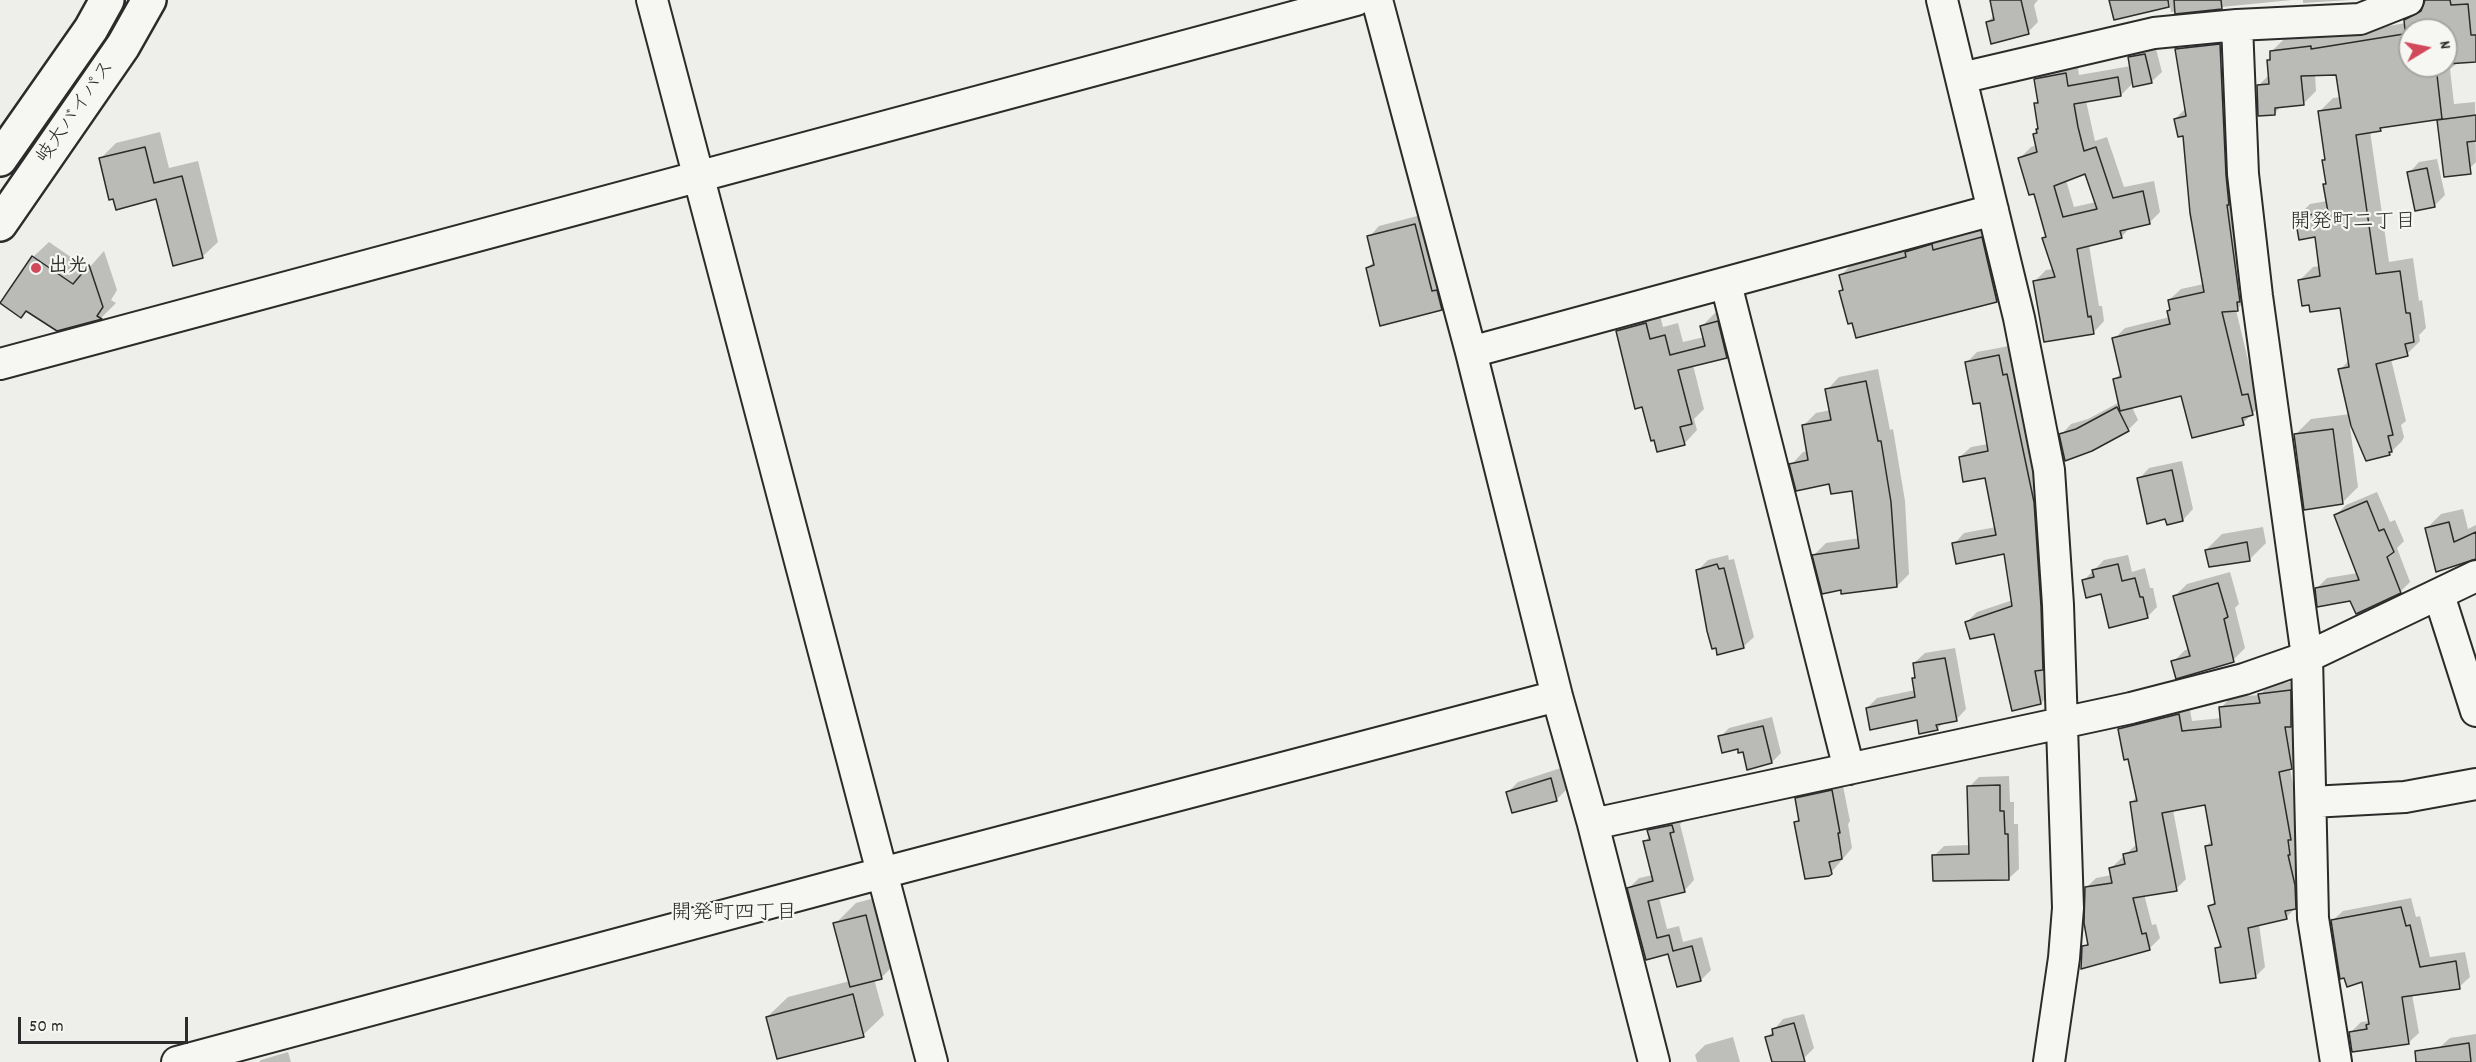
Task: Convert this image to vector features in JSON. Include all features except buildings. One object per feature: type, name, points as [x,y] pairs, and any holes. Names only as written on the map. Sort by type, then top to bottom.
[{"type":"highway","name":"岐大バイパス","points":[[0,159],[91,29],[107,0]]},
{"type":"highway","name":"岐大バイパス","points":[[0,224],[123,46],[148,0]]},
{"type":"street","points":[[652,0],[932,1062]]},
{"type":"street","points":[[0,364],[1356,0]]},
{"type":"street","points":[[1377,0],[1471,352],[1557,696],[1593,824],[1654,1062]]},
{"type":"street","points":[[1942,0],[2019,318],[2049,470],[2058,605],[2068,908],[2064,958],[2049,1062]]},
{"type":"street","points":[[1961,78],[2154,33],[2237,25],[2360,20],[2408,0]]},
{"type":"street","points":[[2237,25],[2244,185],[2258,308],[2307,657],[2313,918],[2336,1062]]},
{"type":"street","points":[[1471,352],[1993,210]]},
{"type":"street","points":[[1726,284],[1849,769]]},
{"type":"street","points":[[1593,824],[2062,724],[2244,679],[2307,657],[2476,576]]},
{"type":"street","points":[[2439,595],[2476,711]]},
{"type":"street","points":[[177,1062],[882,873],[1557,696]]},
{"type":"street","points":[[2311,802],[2405,797],[2476,784]]},
{"type":"place","name":"出光","points":[[36,268]]},
{"type":"district","name":"開発町二丁目","points":[[2353,224]]},
{"type":"district","name":"開発町四丁目","points":[[734,915]]}]
